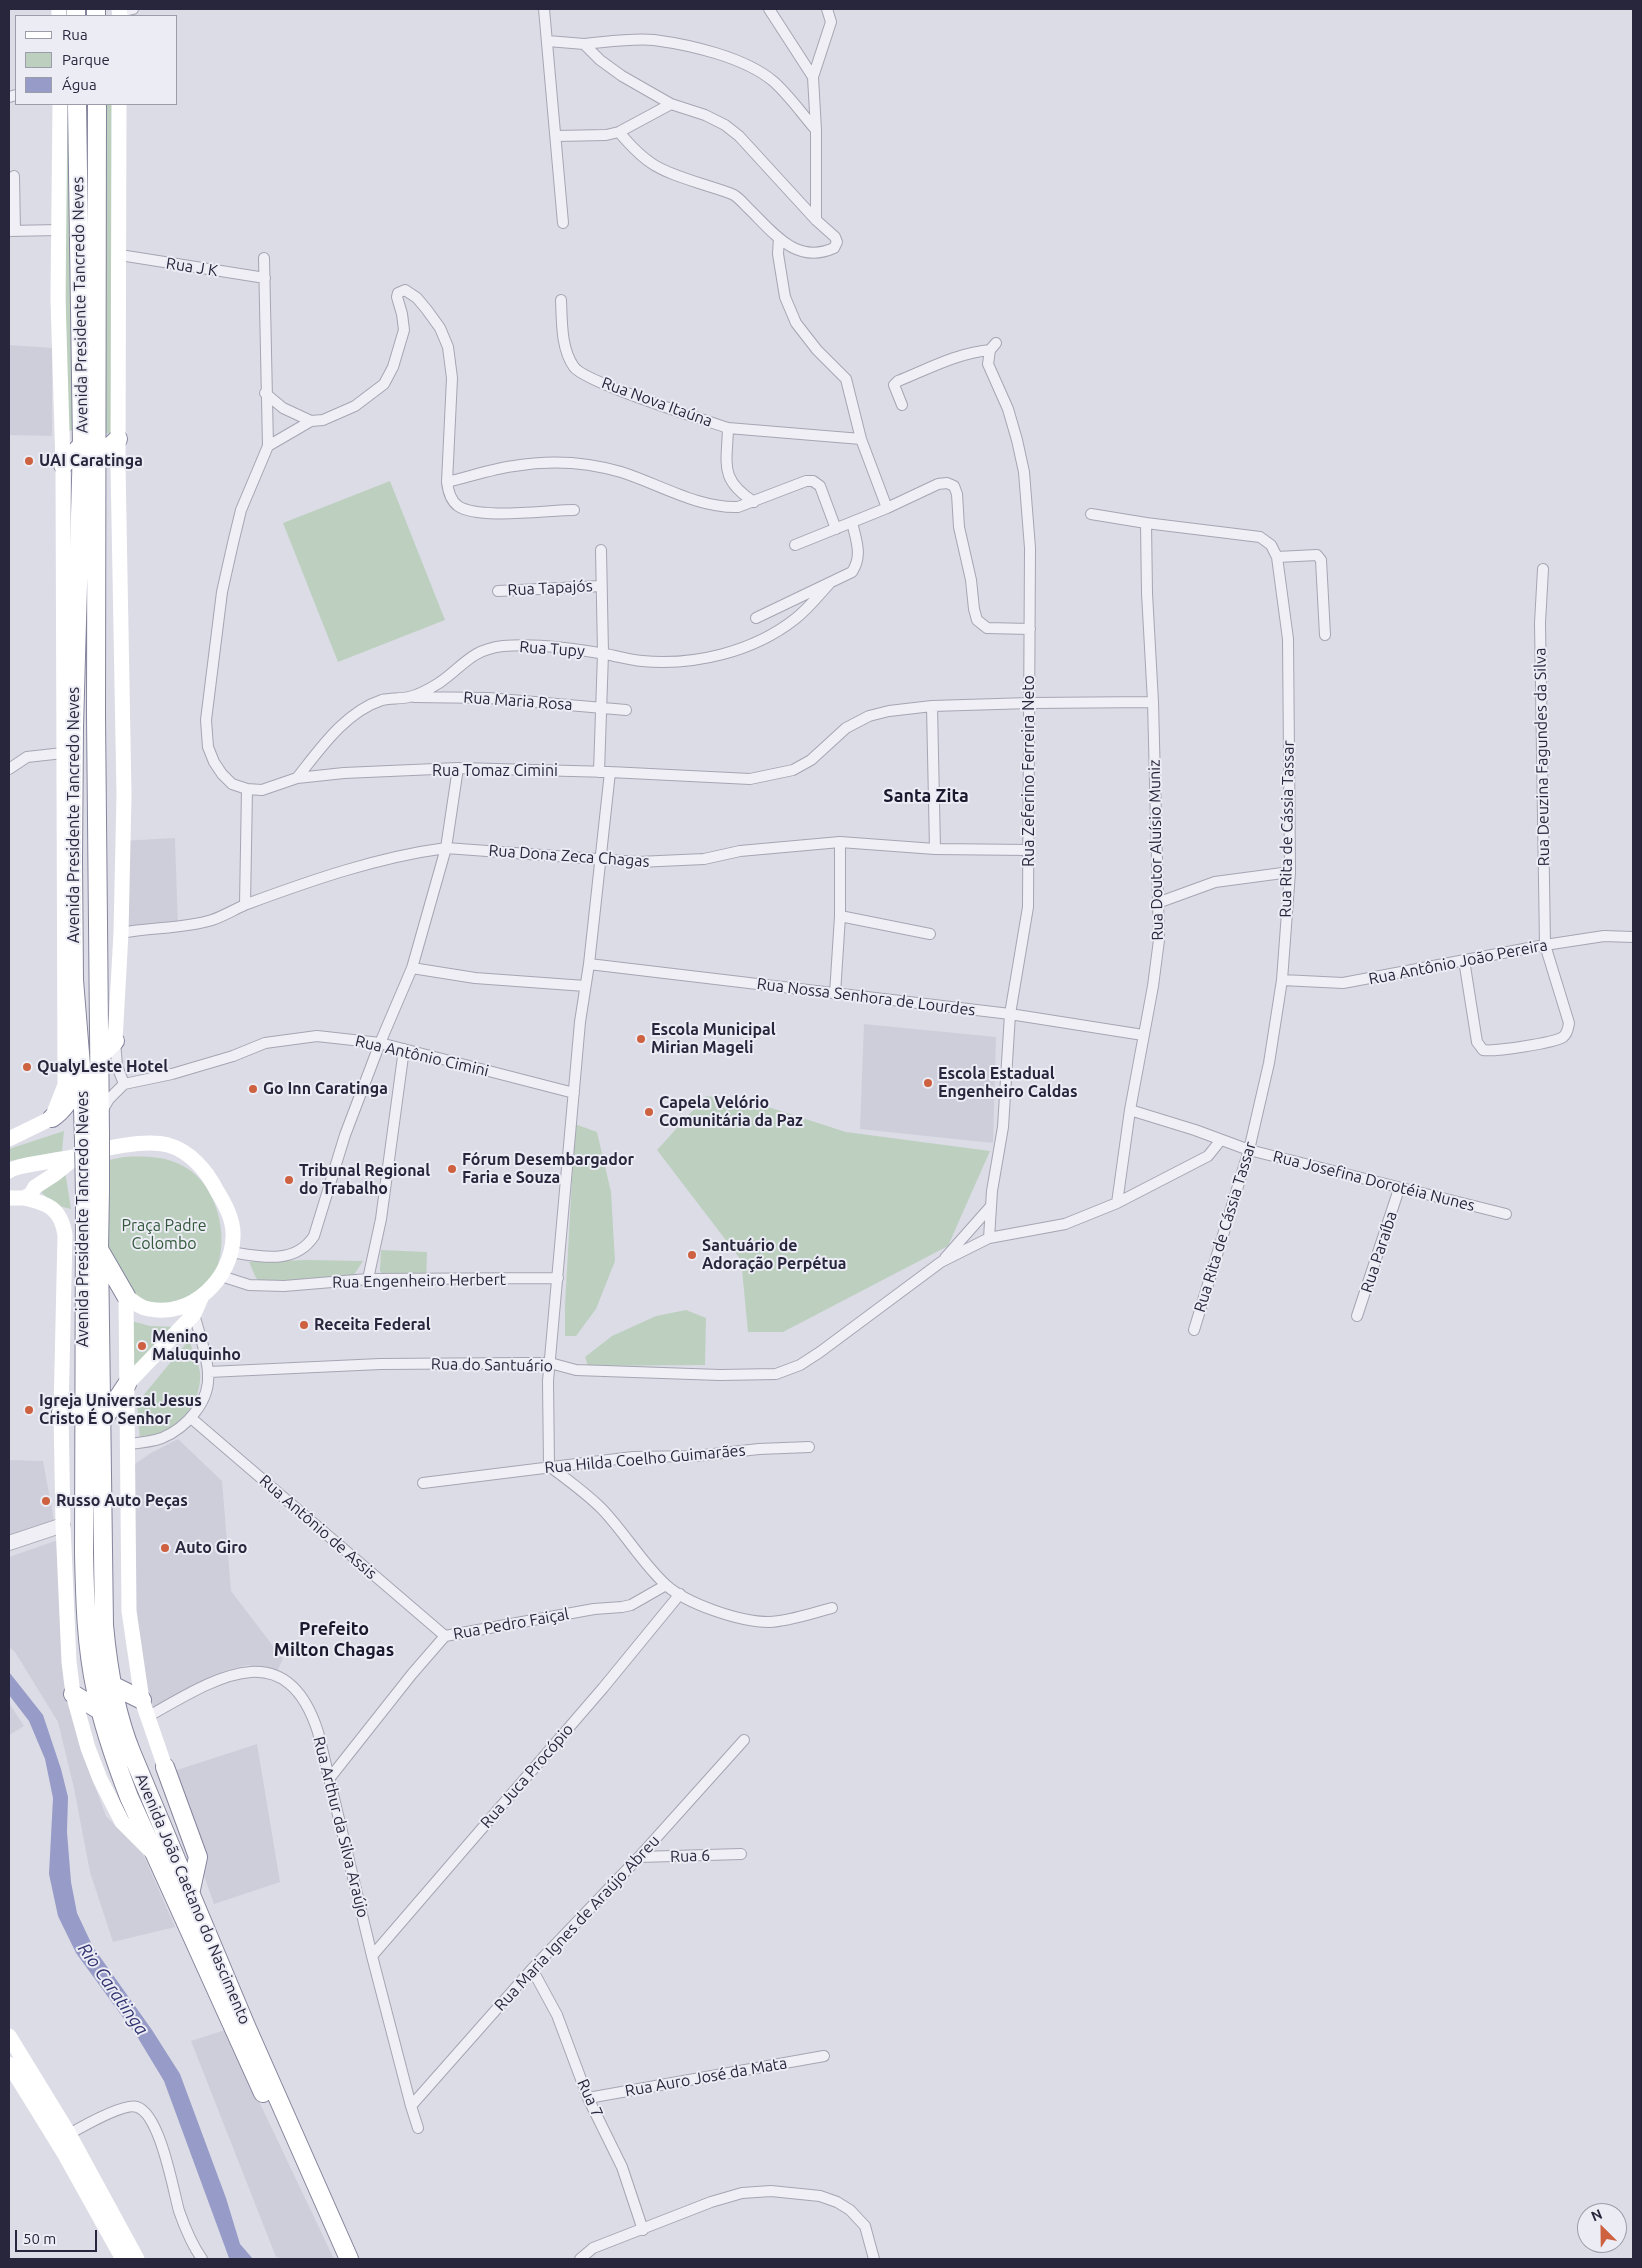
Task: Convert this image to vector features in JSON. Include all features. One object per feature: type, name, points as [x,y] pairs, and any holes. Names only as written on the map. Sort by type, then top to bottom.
[{"type":"highway","name":"Avenida Presidente Tancredo Neves","points":[[77,105],[82,445],[74,727],[74,980],[82,1078],[92,1136],[93,1193],[84,1413],[84,1526]]},
{"type":"highway","name":"Avenida Presidente Tancredo Neves","points":[[92,1136],[100,1115],[96,725],[98,457],[97,105]]},
{"type":"highway","points":[[98,457],[118,439]]},
{"type":"highway","points":[[63,465],[82,445]]},
{"type":"highway","points":[[100,1056],[115,1041]]},
{"type":"highway","points":[[52,1118],[59,1114],[68,1102],[82,1078]]},
{"type":"highway","name":"Avenida Presidente Tancredo Neves","points":[[93,1193],[99,1250],[103,1523]]},
{"type":"highway","points":[[99,1250],[126,1296]]},
{"type":"highway","points":[[101,1423],[127,1384]]},
{"type":"highway","points":[[61,1412],[84,1413]]},
{"type":"highway","name":"Avenida João Caetano do Nascimento","points":[[103,1523],[104,1625],[112,1685],[123,1732],[190,1894],[349,2259]]},
{"type":"highway","name":"Avenida João Caetano do Nascimento","points":[[84,1526],[86,1607],[91,1659],[101,1711],[129,1797],[339,2259]]},
{"type":"highway","points":[[112,1685],[142,1700]]},
{"type":"highway","points":[[73,1694],[101,1711]]},
{"type":"highway","points":[[129,1797],[157,1781],[165,1767]]},
{"type":"highway","points":[[165,1767],[198,1857],[190,1894]]},
{"type":"main road","name":"Avenida Presidente Tancredo Neves","points":[[52,1118],[65,1085],[66,1070],[63,465],[58,299],[60,105]]},
{"type":"main road","points":[[115,1041],[122,934],[124,795],[118,439],[119,105]]},
{"type":"main road","points":[[9,1139],[52,1118]]},
{"type":"main road","points":[[9,1171],[16,1167],[75,1158],[98,1150],[130,1145],[169,1145],[198,1163],[214,1184],[232,1222],[231,1252],[221,1276],[202,1296],[194,1314],[127,1384]]},
{"type":"main road","points":[[35,1187],[75,1158]]},
{"type":"main road","points":[[14,1197],[31,1194],[35,1187],[36,1179],[32,1172],[25,1167]]},
{"type":"main road","name":"Avenida Presidente Tancredo Neves","points":[[14,1197],[43,1202],[50,1206],[58,1214],[64,1228],[61,1412],[62,1525]]},
{"type":"main road","points":[[126,1296],[148,1309],[162,1310],[180,1307],[202,1296]]},
{"type":"main road","points":[[126,1296],[128,1444]]},
{"type":"main road","name":"Avenida João Caetano do Nascimento","points":[[128,1444],[129,1611],[142,1700],[165,1767]]},
{"type":"main road","name":"Avenida João Caetano do Nascimento","points":[[62,1525],[69,1662],[73,1694],[88,1748],[100,1779],[122,1822],[153,1853]]},
{"type":"main road","points":[[9,2036],[63,2138],[122,2259]]},
{"type":"main road","points":[[9,2064],[63,2138],[137,2259]]},
{"type":"street","points":[[544,9],[563,223]]},
{"type":"street","points":[[769,9],[813,77]]},
{"type":"street","points":[[816,220],[816,130],[813,77],[831,22],[827,9]]},
{"type":"street","points":[[548,40],[584,44],[621,40],[653,40],[723,56],[753,69],[772,80],[816,130]]},
{"type":"street","points":[[584,44],[600,60],[622,76],[671,104],[705,115],[725,125],[739,136],[816,220],[835,237],[837,242],[834,248],[818,254],[807,254],[794,249],[779,238],[734,196],[665,172],[647,162],[619,132]]},
{"type":"street","points":[[556,136],[606,135],[619,132],[671,104]]},
{"type":"street","points":[[14,176],[12,231],[59,230]]},
{"type":"street","points":[[779,238],[778,254],[785,297],[796,323],[817,350],[846,379],[862,440],[886,508]]},
{"type":"street","name":"Rua J K","points":[[120,255],[265,278]]},
{"type":"street","points":[[245,905],[247,789],[232,784],[214,762],[208,747],[206,720],[216,635],[227,572],[241,510],[268,446],[265,393],[264,258]]},
{"type":"street","points":[[268,446],[311,421],[323,420],[355,406],[384,384],[393,366],[404,330],[397,297],[402,291],[409,291],[440,328],[451,360],[452,378],[447,482],[448,493],[452,500],[458,506],[468,510],[510,513],[574,510]]},
{"type":"street","name":"Rua Nova Itaúna","points":[[561,300],[566,348],[575,370],[588,378],[728,428],[727,469],[732,485],[754,502]]},
{"type":"street","name":"Rua Zeferino Ferreira Neto","points":[[902,404],[894,386],[898,381],[943,361],[993,346],[988,364],[1008,409],[1024,472],[1030,548],[1028,907],[1010,1014],[1003,1127],[991,1206],[989,1238]]},
{"type":"street","points":[[265,393],[283,408],[311,421]]},
{"type":"street","points":[[728,428],[862,440]]},
{"type":"street","points":[[447,482],[514,466],[552,463],[584,464],[620,472],[693,500],[718,506],[738,508],[797,485],[813,481],[820,486],[836,529]]},
{"type":"street","points":[[795,544],[836,529],[938,484],[947,483],[954,486],[957,494],[959,527],[971,580],[977,620],[987,628],[1030,628]]},
{"type":"street","points":[[1091,514],[1146,523],[1260,537],[1271,545],[1277,558],[1309,554],[1318,555],[1321,560],[1325,635]]},
{"type":"street","points":[[756,618],[852,572],[858,562],[859,552],[852,522]]},
{"type":"street","name":"Rua Doutor Aluísio Muniz","points":[[1117,1203],[1130,1110],[1159,940],[1160,902],[1147,593],[1146,523]]},
{"type":"street","points":[[601,550],[603,653],[600,707],[605,772],[599,859],[574,1093],[548,1381],[549,1466],[581,1490],[602,1509],[666,1585],[680,1594],[721,1613],[768,1622],[794,1618],[832,1608]]},
{"type":"street","name":"Rua Rita de Cássia Tassar","points":[[1194,1330],[1248,1150],[1269,1063],[1282,980],[1290,872],[1288,639],[1277,558]]},
{"type":"street","name":"Rua Deuzina Fagundes da Silva","points":[[1464,960],[1477,1042],[1483,1050],[1493,1051],[1553,1041],[1562,1037],[1567,1032],[1568,1023],[1545,944],[1540,623],[1542,569]]},
{"type":"street","name":"Rua Tupy","points":[[297,778],[324,744],[347,720],[382,700],[410,697],[439,683],[475,654],[488,648],[540,646],[603,653],[642,661],[692,660],[750,645],[796,619],[829,584]]},
{"type":"street","name":"Rua Tapajós","points":[[498,591],[601,586]]},
{"type":"street","name":"Rua Maria Rosa","points":[[410,697],[488,698],[626,710]]},
{"type":"street","name":"Rua Tomaz Cimini","points":[[247,789],[262,790],[297,778],[344,773],[458,768],[605,772],[727,779],[774,776],[793,770],[810,760],[846,728],[869,716],[889,711],[932,706],[1153,702]]},
{"type":"street","points":[[932,706],[935,848]]},
{"type":"street","points":[[9,769],[27,757],[63,753]]},
{"type":"street","points":[[231,1252],[273,1257],[286,1256],[297,1253],[307,1247],[314,1236],[345,1135],[380,1043],[412,968],[446,848],[458,768]]},
{"type":"street","points":[[835,994],[840,916],[840,842]]},
{"type":"street","name":"Rua Dona Zeca Chagas","points":[[122,934],[213,920],[245,905],[343,871],[419,852],[446,848],[599,859],[670,861],[704,859],[740,851],[840,842],[935,848],[1029,850]]},
{"type":"street","points":[[1160,902],[1215,882],[1290,872]]},
{"type":"street","points":[[840,916],[930,934]]},
{"type":"street","name":"Rua Antônio João Pereira","points":[[1282,980],[1343,984],[1545,944],[1604,936],[1633,937]]},
{"type":"street","name":"Rua Nossa Senhora de Lourdes","points":[[589,964],[1010,1014],[1143,1035]]},
{"type":"street","points":[[412,968],[475,978],[585,986]]},
{"type":"street","name":"Rua Antônio Cimini","points":[[124,1084],[215,1061],[265,1043],[316,1036],[380,1043],[574,1093]]},
{"type":"street","points":[[100,1115],[109,1099],[124,1084],[116,1066],[115,1041]]},
{"type":"street","points":[[368,1279],[381,1219],[404,1049]]},
{"type":"street","name":"Rua Josefina Dorotéia Nunes","points":[[1130,1110],[1195,1130],[1248,1150],[1506,1214]]},
{"type":"street","points":[[941,1262],[989,1238],[1065,1224],[1117,1203],[1208,1156],[1220,1140]]},
{"type":"street","name":"Rua Paraíba","points":[[1357,1316],[1399,1189]]},
{"type":"street","points":[[941,1262],[991,1206]]},
{"type":"street","name":"Rua do Santuário","points":[[208,1372],[380,1364],[550,1363],[576,1370],[720,1375],[776,1374],[800,1365],[820,1352],[941,1262]]},
{"type":"street","name":"Rua Engenheiro Herbert","points":[[221,1276],[249,1286],[284,1286],[368,1279],[558,1278]]},
{"type":"street","points":[[128,1444],[145,1443],[162,1438],[191,1418],[204,1395],[208,1372],[194,1314]]},
{"type":"street","name":"Rua Antônio de Assis","points":[[191,1418],[445,1636]]},
{"type":"street","name":"Rua Hilda Coelho Guimarães","points":[[423,1484],[633,1456],[695,1456],[809,1447]]},
{"type":"street","points":[[9,1543],[62,1525]]},
{"type":"street","name":"Rua Pedro Faiçal","points":[[329,1779],[412,1674],[445,1636],[594,1609],[622,1608],[631,1605],[666,1585]]},
{"type":"street","name":"Rua Juca Procópio","points":[[372,1956],[602,1688],[680,1594]]},
{"type":"street","name":"Rua Arthur da Silva Araújo","points":[[147,1717],[219,1678],[236,1673],[253,1671],[271,1675],[286,1681],[299,1693],[311,1712],[372,1956],[418,2128]]},
{"type":"street","name":"Rua Maria Ignes de Araújo Abreu","points":[[411,2106],[532,1969],[639,1857],[744,1740]]},
{"type":"street","name":"Rua 6","points":[[639,1857],[741,1854]]},
{"type":"street","name":"Rua 7","points":[[532,1969],[557,2015],[588,2098],[622,2167],[643,2230]]},
{"type":"street","name":"Rua Auro José da Mata","points":[[588,2098],[824,2056]]},
{"type":"street","points":[[63,2138],[131,2106],[138,2107],[145,2113],[156,2130],[165,2154],[180,2212],[188,2234],[202,2259]]},
{"type":"street","points":[[580,2259],[593,2248],[711,2202],[742,2193],[770,2191],[820,2196],[837,2202],[850,2210],[864,2226],[874,2259]]},
{"type":"shaded area","points":[[9,345],[52,348],[52,436],[9,435]]},
{"type":"shaded area","points":[[175,838],[178,930],[122,932],[120,841]]},
{"type":"shaded area","name":"Escola Estadual Engenheiro Caldas","points":[[864,1024],[996,1037],[993,1143],[860,1129]]},
{"type":"shaded area","points":[[178,1439],[222,1481],[231,1591],[283,1659],[277,1671],[248,1665],[227,1670],[147,1710],[137,1646],[132,1466],[151,1453]]},
{"type":"shaded area","points":[[9,1460],[43,1461],[55,1526],[9,1539]]},
{"type":"shaded area","points":[[58,1540],[78,1741],[106,1816],[143,1854],[175,1927],[113,1942],[90,1872],[74,1788],[58,1722],[15,1652],[9,1647],[9,1557]]},
{"type":"shaded area","points":[[9,1703],[24,1726],[9,1735]]},
{"type":"shaded area","points":[[257,1744],[280,1882],[214,1904],[168,1773]]},
{"type":"shaded area","points":[[225,2030],[334,2259],[284,2259],[276,2257],[191,2041]]},
{"type":"green space","points":[[64,105],[73,105],[76,430],[67,431]]},
{"type":"green space","points":[[104,105],[112,105],[113,434],[106,433]]},
{"type":"green space","points":[[390,481],[445,620],[338,662],[283,523]]},
{"type":"green space","points":[[706,1096],[759,1104],[846,1132],[990,1151],[948,1246],[783,1332],[748,1332],[741,1260],[657,1150]]},
{"type":"green space","points":[[575,1124],[597,1132],[611,1192],[615,1261],[596,1309],[576,1336],[565,1336],[565,1305]]},
{"type":"green space","points":[[64,1131],[62,1151],[9,1161],[9,1149]]},
{"type":"green space","name":"Praça Padre Colombo","points":[[124,1157],[154,1157],[169,1160],[183,1166],[195,1174],[212,1197],[217,1211],[222,1241],[217,1268],[201,1294],[141,1310],[109,1253],[106,1227],[98,1193],[109,1160]]},
{"type":"green space","points":[[65,1171],[71,1209],[55,1205],[41,1192]]},
{"type":"green space","points":[[381,1250],[427,1252],[426,1285],[388,1283],[380,1271]]},
{"type":"green space","points":[[363,1261],[350,1281],[264,1284],[256,1278],[249,1262]]},
{"type":"green space","points":[[686,1310],[706,1318],[705,1365],[588,1366],[585,1357],[612,1336],[656,1316]]},
{"type":"green space","points":[[132,1321],[150,1326],[180,1327],[133,1378]]},
{"type":"green space","points":[[189,1340],[200,1376],[198,1393],[193,1404],[180,1421],[172,1427],[162,1433],[140,1439],[137,1403]]},
{"type":"water","name":"Rio Caratinga","points":[[9,1672],[43,1715],[61,1769],[68,1797],[67,1832],[71,1882],[77,1913],[93,1947],[152,2030],[180,2074],[226,2198],[240,2244],[253,2259],[229,2258],[164,2081],[138,2038],[76,1953],[58,1916],[49,1874],[53,1798],[45,1759],[29,1721],[9,1695]]},
{"type":"place","name":"UAI Caratinga","points":[[29,461]]},
{"type":"place","name":"Escola Municipal Mirian Mageli","points":[[641,1039]]},
{"type":"place","name":"QualyLeste Hotel","points":[[27,1067]]},
{"type":"place","name":"Escola Estadual Engenheiro Caldas","points":[[928,1083]]},
{"type":"place","name":"Go Inn Caratinga","points":[[253,1089]]},
{"type":"place","name":"Capela Velório Comunitária da Paz","points":[[649,1112]]},
{"type":"place","name":"Fórum Desembargador Faria e Souza","points":[[452,1169]]},
{"type":"place","name":"Tribunal Regional do Trabalho","points":[[289,1180]]},
{"type":"place","name":"Santuário de Adoração Perpétua","points":[[692,1255]]},
{"type":"place","name":"Receita Federal","points":[[304,1325]]},
{"type":"place","name":"Menino Maluquinho","points":[[142,1346]]},
{"type":"place","name":"Igreja Universal Jesus Cristo É O Senhor","points":[[29,1410]]},
{"type":"place","name":"Russo Auto Peças","points":[[46,1501]]},
{"type":"place","name":"Auto Giro","points":[[165,1548]]},
{"type":"district","name":"Santa Zita","points":[[926,796]]},
{"type":"district","name":"Prefeito Milton Chagas","points":[[334,1639]]}]
